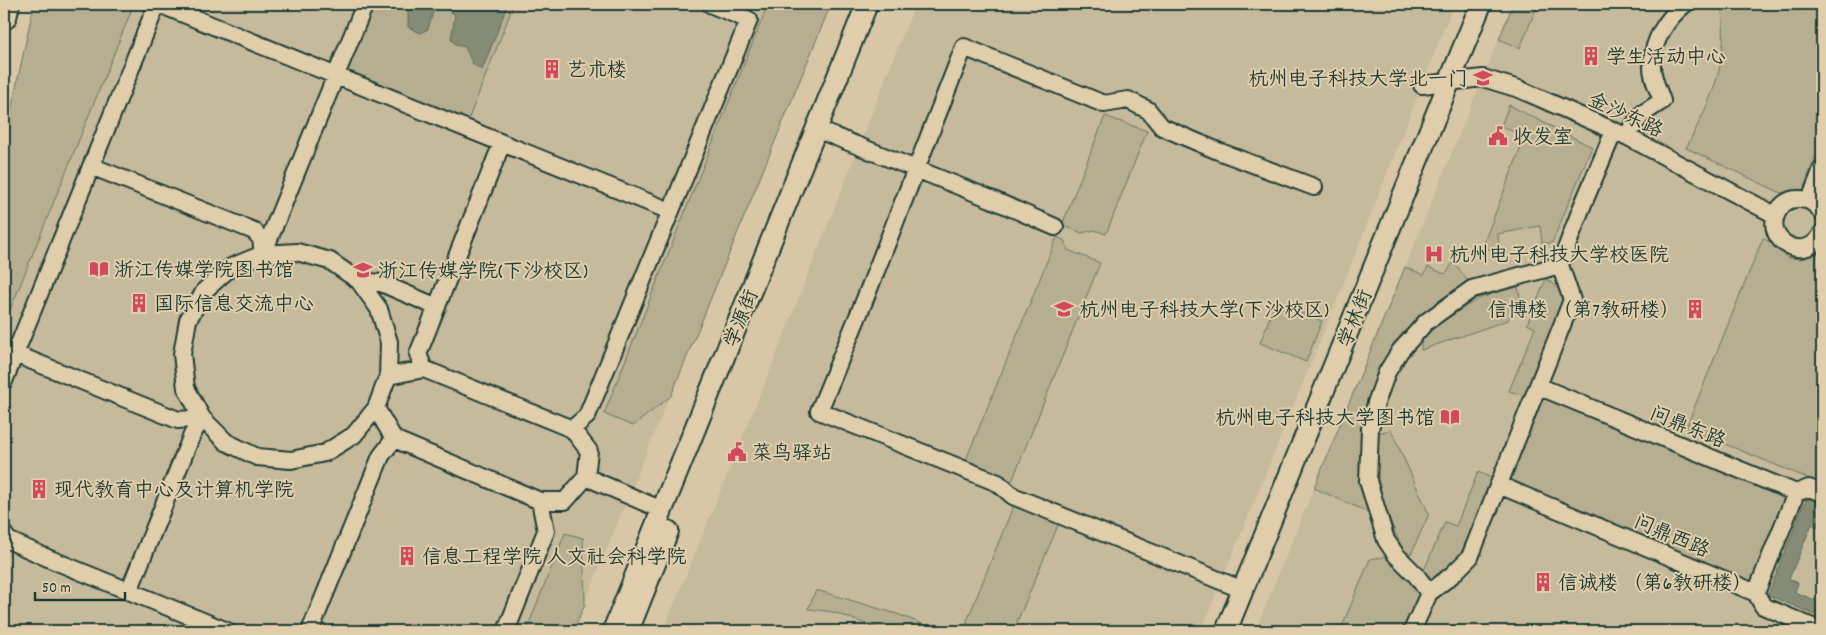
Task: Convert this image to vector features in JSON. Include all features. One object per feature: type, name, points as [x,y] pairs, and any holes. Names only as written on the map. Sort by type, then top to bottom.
[{"type":"highway","points":[[4,17],[7,4]]},
{"type":"main road","name":"学源街","points":[[628,631],[822,132],[867,4]]},
{"type":"main road","name":"学源街","points":[[613,631],[662,510],[822,132],[880,4]]},
{"type":"main road","name":"学林街","points":[[1226,631],[1481,4]]},
{"type":"street","points":[[4,381],[158,4],[670,211]]},
{"type":"street","points":[[263,254],[365,4]]},
{"type":"street","points":[[572,429],[587,416],[748,20],[710,4]]},
{"type":"street","points":[[1412,631],[1429,593],[1452,576],[1470,557],[1572,300],[1560,265],[1581,209],[1620,134],[1642,114],[1662,101],[1654,80],[1652,64],[1655,49],[1665,24],[1685,4]]},
{"type":"street","points":[[1243,590],[1013,496],[998,483],[819,411],[964,47],[1104,104],[1128,100],[1148,110],[1162,127],[1218,151],[1314,187]]},
{"type":"street","name":"金沙东路","points":[[1422,85],[1483,78],[1520,89],[1620,134],[1775,215]]},
{"type":"street","points":[[822,132],[1055,227]]},
{"type":"street","points":[[424,369],[418,354],[502,143]]},
{"type":"street","points":[[91,166],[254,231],[261,239],[263,254]]},
{"type":"street","points":[[1810,200],[1822,169]]},
{"type":"street","points":[[1822,213],[1810,200],[1802,198],[1793,199],[1785,202],[1779,208],[1775,215],[1774,223],[1775,231],[1784,244],[1792,247],[1807,247],[1814,244],[1822,234]]},
{"type":"street","points":[[297,252],[330,261],[358,281],[379,309],[389,342],[388,376],[376,408],[354,435],[325,453],[291,460],[257,457],[226,442],[202,418],[186,388],[182,354],[188,320],[205,290],[231,267],[263,254],[297,252]]},
{"type":"street","points":[[1429,593],[1416,575],[1396,555],[1386,540],[1368,481],[1370,429],[1376,403],[1387,372],[1400,351],[1426,322],[1472,289],[1560,265]]},
{"type":"street","points":[[358,281],[381,283],[437,307]]},
{"type":"street","points":[[15,354],[178,420],[202,418]]},
{"type":"street","points":[[376,408],[394,440],[540,501],[565,501],[586,477],[589,451],[572,429],[424,369],[388,376]]},
{"type":"street","name":"问鼎东路","points":[[1538,386],[1796,493],[1808,488],[1822,493]]},
{"type":"street","points":[[129,591],[192,435],[202,418]]},
{"type":"street","points":[[310,631],[381,456],[394,440]]},
{"type":"street","points":[[586,477],[662,510]]},
{"type":"street","name":"问鼎西路","points":[[1499,485],[1756,594],[1762,606],[1822,631]]},
{"type":"street","points":[[1756,594],[1796,493]]},
{"type":"street","points":[[506,631],[546,531],[540,501]]},
{"type":"street","points":[[4,534],[8,540],[50,559],[227,631]]},
{"type":"shaded area","name":"浙江传媒学院(下沙校区)","points":[[34,4],[831,4],[573,631],[4,631],[4,143]]},
{"type":"shaded area","points":[[34,4],[134,4],[4,325],[4,143]]},
{"type":"shaded area","points":[[365,4],[514,4],[465,128],[335,76]]},
{"type":"shaded area","points":[[408,4],[508,4],[482,70],[473,64],[465,47],[456,45],[451,39],[455,15],[441,5],[433,12],[428,29],[420,33],[408,27]]},
{"type":"shaded area","points":[[753,4],[831,4],[671,396],[633,426],[604,414],[766,9]]},
{"type":"shaded area","name":"杭州电子科技大学(下沙校区)","points":[[915,4],[1454,4],[1341,290],[1201,631],[663,631],[767,378]]},
{"type":"shaded area","name":"杭州电子科技大学(下沙校区)","points":[[1513,4],[1822,4],[1822,631],[1255,631]]},
{"type":"shaded area","points":[[1513,4],[1538,4],[1520,48],[1499,39]]},
{"type":"shaded area","points":[[1721,4],[1822,4],[1822,138],[1803,190],[1781,193],[1686,148],[1704,113],[1717,79],[1723,44]]},
{"type":"shaded area","points":[[1509,105],[1592,147],[1552,243],[1542,243],[1540,226],[1498,234],[1499,248],[1481,250],[1525,137],[1501,126]]},
{"type":"shaded area","points":[[1105,116],[1147,131],[1106,234],[1094,230],[1082,233],[1062,225]]},
{"type":"shaded area","points":[[1057,237],[1064,240],[1068,250],[1100,263],[1012,481],[965,462]]},
{"type":"shaded area","points":[[1763,238],[1777,246],[1787,258],[1801,259],[1819,253],[1822,255],[1822,484],[1686,428]]},
{"type":"shaded area","points":[[1454,262],[1470,284],[1380,378],[1370,513],[1314,488],[1405,267],[1424,275],[1428,267],[1445,274]]},
{"type":"shaded area","points":[[1546,279],[1559,290],[1564,306],[1527,392],[1521,395],[1509,391],[1535,328],[1527,324]]},
{"type":"shaded area","points":[[1518,287],[1520,297],[1508,320],[1421,350],[1421,341],[1430,329],[1478,299]]},
{"type":"shaded area","points":[[1275,303],[1322,321],[1306,362],[1260,343]]},
{"type":"shaded area","points":[[1538,386],[1796,493],[1756,593],[1499,485]]},
{"type":"shaded area","points":[[1391,430],[1429,514],[1411,554],[1403,551],[1386,510],[1376,469],[1376,433]]},
{"type":"shaded area","points":[[1478,472],[1494,479],[1458,560],[1435,582],[1424,570],[1445,522],[1456,526]]},
{"type":"shaded area","points":[[1812,499],[1822,503],[1822,522],[1820,528],[1812,524],[1789,579],[1798,583],[1795,592],[1822,603],[1822,618],[1768,595],[1803,505],[1807,500]]},
{"type":"shaded area","points":[[1014,504],[1059,523],[1017,622],[1018,631],[976,631],[974,627],[966,623]]},
{"type":"shaded area","points":[[565,533],[583,538],[585,604],[573,631],[526,631]]},
{"type":"shaded area","points":[[1396,555],[1429,593],[1412,631],[1340,631],[1370,559]]},
{"type":"shaded area","points":[[816,590],[897,614],[925,625],[923,631],[885,631],[833,612],[808,609]]},
{"type":"place","name":"学生活动中心","points":[[1591,56]]},
{"type":"place","name":"艺术楼","points":[[552,69]]},
{"type":"place","name":"杭州电子科技大学北一门","points":[[1483,78]]},
{"type":"place","name":"收发室","points":[[1498,136]]},
{"type":"place","name":"杭州电子科技大学校医院","points":[[1434,254]]},
{"type":"place","name":"浙江传媒学院图书馆","points":[[99,269]]},
{"type":"place","name":"浙江传媒学院(下沙校区)","points":[[363,270]]},
{"type":"place","name":"国际信息交流中心","points":[[139,303]]},
{"type":"place","name":"杭州电子科技大学(下沙校区)","points":[[1064,309]]},
{"type":"place","name":"信博楼 （第7教研楼）","points":[[1695,309]]},
{"type":"place","name":"杭州电子科技大学图书馆","points":[[1450,417]]},
{"type":"place","name":"菜鸟驿站","points":[[737,452]]},
{"type":"place","name":"现代教育中心及计算机学院","points":[[39,489]]},
{"type":"place","name":"信息工程学院 人文社会科学院","points":[[407,556]]},
{"type":"place","name":"信诚楼 （第6教研楼）","points":[[1543,582]]}]
